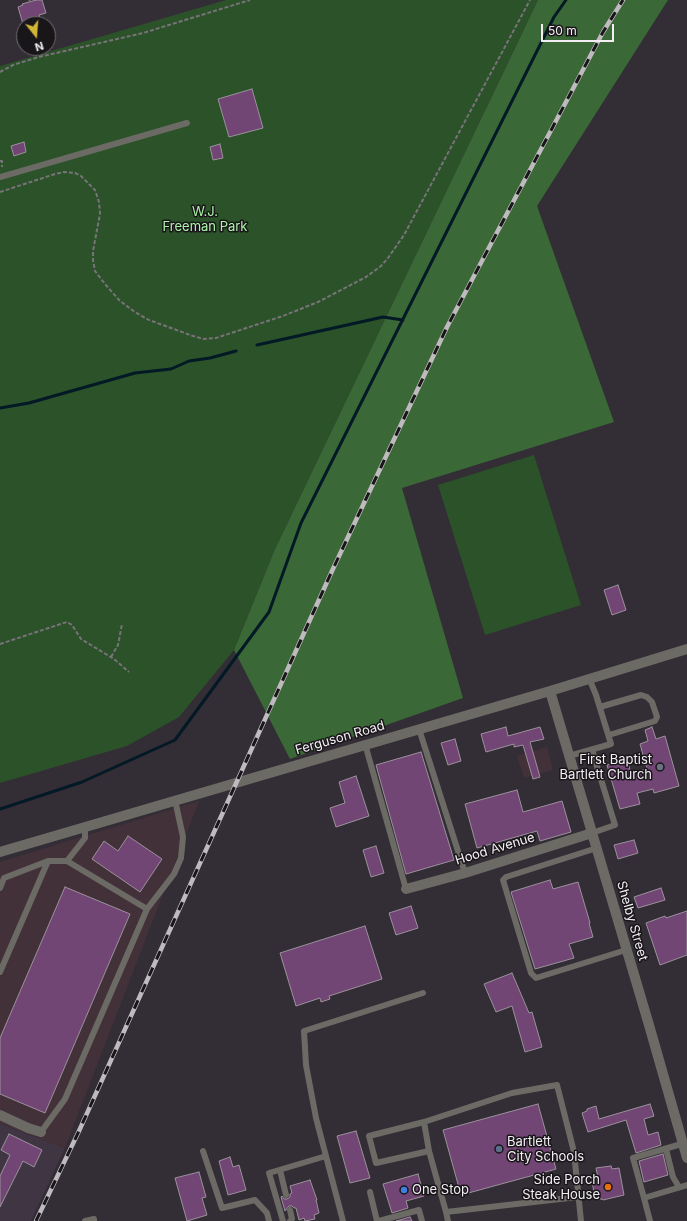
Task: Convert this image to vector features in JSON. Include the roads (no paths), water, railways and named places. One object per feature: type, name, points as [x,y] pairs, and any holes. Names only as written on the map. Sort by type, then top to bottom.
[{"type":"street","name":"Ferguson Road","points":[[0,852],[364,744],[550,691],[687,649]]},
{"type":"street","name":"Shelby Street","points":[[550,691],[626,950],[685,1143],[687,1158]]},
{"type":"street","name":"Hood Avenue","points":[[406,889],[465,873],[592,833]]},
{"type":"street","points":[[0,1115],[28,1128],[41,1132]]},
{"type":"lane","points":[[0,177],[186,123]]},
{"type":"lane","points":[[570,756],[611,744],[600,707],[589,678]]},
{"type":"lane","points":[[600,707],[641,696],[647,697],[652,702],[657,717],[655,722],[609,735]]},
{"type":"lane","points":[[419,729],[465,873]]},
{"type":"lane","points":[[364,744],[406,889]]},
{"type":"lane","points":[[592,750],[615,825],[592,833]]},
{"type":"lane","points":[[41,1132],[65,1099],[147,909],[174,874],[181,858],[183,837],[175,800]]},
{"type":"lane","points":[[67,861],[85,838],[85,826]]},
{"type":"lane","points":[[597,848],[506,876],[503,880],[531,974],[536,978],[626,950]]},
{"type":"lane","points":[[0,888],[4,878],[48,861],[67,861],[147,909]]},
{"type":"lane","points":[[0,972],[48,861]]},
{"type":"lane","points":[[343,1221],[316,1118],[306,1065],[304,1031],[423,993]]},
{"type":"lane","points":[[430,1151],[376,1163],[369,1136],[424,1122],[512,1093],[557,1086],[574,1152],[581,1221]]},
{"type":"lane","points":[[424,1122],[448,1221]]},
{"type":"lane","points":[[650,1221],[633,1158],[685,1143]]},
{"type":"lane","points":[[666,1149],[673,1177],[679,1187]]},
{"type":"lane","points":[[203,1151],[222,1208],[256,1200],[267,1213],[269,1221]]},
{"type":"lane","points":[[283,1221],[269,1173],[326,1156]]},
{"type":"lane","points":[[280,1170],[286,1195]]},
{"type":"lane","points":[[644,1198],[687,1185]]},
{"type":"lane","points":[[370,1192],[378,1221],[419,1210],[422,1221]]},
{"type":"lane","points":[[446,1212],[578,1197]]},
{"type":"lane","points":[[290,1210],[292,1219],[290,1221]]},
{"type":"lane","points":[[85,1221],[94,1219],[94,1221]]},
{"type":"waterway","points":[[0,809],[82,782],[175,740],[269,612],[301,523],[554,17],[566,0]]},
{"type":"waterway","points":[[257,345],[383,317],[403,320]]},
{"type":"waterway","points":[[0,408],[29,403],[135,373],[171,369],[189,361],[210,358],[236,351]]},
{"type":"railway","points":[[36,1221],[79,1131],[332,571],[447,327],[603,32],[623,0]]},
{"type":"place","name":"First Baptist Bartlett Church","points":[[660,767]]},
{"type":"place","name":"Bartlett City Schools","points":[[499,1149]]},
{"type":"place","name":"Side Porch Steak House","points":[[608,1187]]},
{"type":"place","name":"One Stop","points":[[404,1190]]},
{"type":"park label","name":"W.J. Freeman Park","points":[[205,220]]}]
